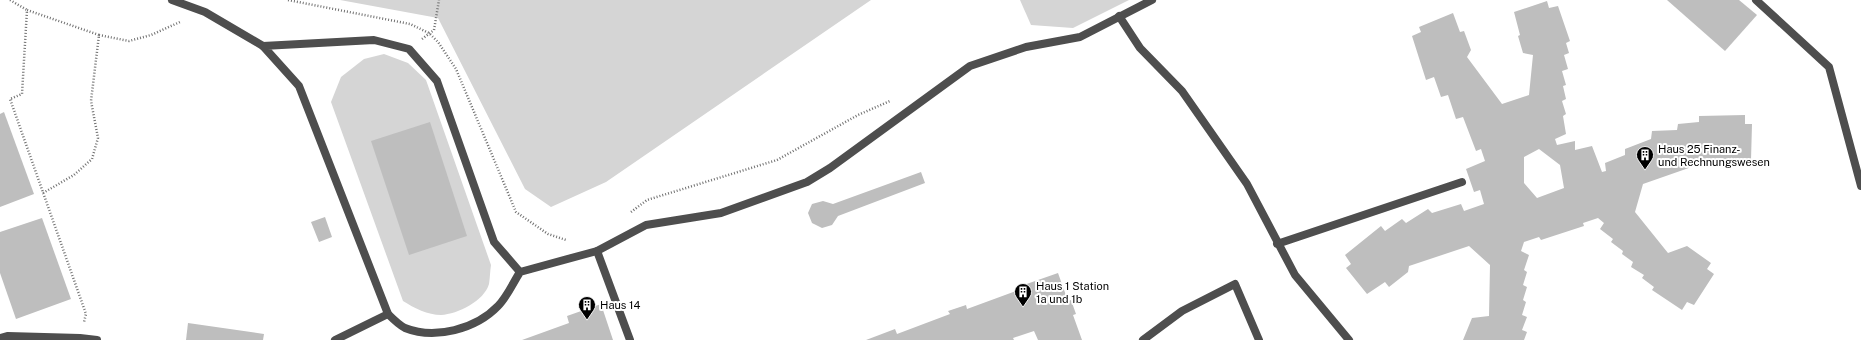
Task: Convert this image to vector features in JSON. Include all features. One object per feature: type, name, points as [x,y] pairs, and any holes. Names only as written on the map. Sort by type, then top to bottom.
[{"type":"lane","points":[[172,0],[205,12],[263,46],[300,86],[388,314],[404,328],[425,335],[455,332],[478,322],[499,306],[520,272],[597,251],[646,225],[721,213],[807,182],[830,168],[970,66],[1026,47],[1080,37],[1152,0]]},
{"type":"lane","points":[[1756,0],[1830,67],[1861,186]]},
{"type":"lane","points":[[1120,16],[1140,48],[1182,91],[1247,184],[1277,244],[1295,275],[1349,340]]},
{"type":"lane","points":[[263,46],[374,40],[409,49],[437,81],[494,242],[520,272]]},
{"type":"lane","points":[[1277,244],[1462,182]]},
{"type":"lane","points":[[597,251],[630,340]]},
{"type":"lane","points":[[1143,340],[1182,311],[1235,284],[1259,340]]},
{"type":"lane","points":[[335,340],[388,314]]},
{"type":"lane","points":[[0,338],[8,336],[80,338],[97,340]]},
{"type":"path","points":[[10,0],[27,10],[99,35],[129,41],[151,34],[205,12]]},
{"type":"path","points":[[409,49],[434,30],[439,0]]},
{"type":"path","points":[[27,10],[22,94],[10,99],[86,314],[80,338]]},
{"type":"path","points":[[43,193],[74,174],[92,159],[98,138],[91,101],[99,35]]},
{"type":"path","points":[[628,215],[647,200],[778,160],[858,115],[893,100]]},
{"type":"shaded area","points":[[340,0],[871,0],[606,182],[551,207],[525,189],[438,18]]},
{"type":"shaded area","points":[[1020,0],[1129,0],[1073,28],[1031,25]]},
{"type":"shaded area","points":[[384,54],[408,63],[426,80],[491,265],[489,284],[482,296],[470,306],[448,314],[436,315],[416,309],[403,301],[331,102],[341,77],[364,59]]},
{"type":"building","points":[[1667,0],[1739,0],[1757,15],[1725,51]]},
{"type":"building","name":"Haus 25 Finanz- und Rechnungswesen","points":[[1547,1],[1549,8],[1558,6],[1570,41],[1566,43],[1569,53],[1564,55],[1568,69],[1562,71],[1566,85],[1563,86],[1566,99],[1562,101],[1566,114],[1563,116],[1566,134],[1555,139],[1557,145],[1575,141],[1575,150],[1592,146],[1602,172],[1606,171],[1605,163],[1625,155],[1625,149],[1651,139],[1652,131],[1677,130],[1678,124],[1699,122],[1699,116],[1745,115],[1745,124],[1752,124],[1751,160],[1731,162],[1731,166],[1707,167],[1703,163],[1643,184],[1635,212],[1668,253],[1687,246],[1711,263],[1707,269],[1714,274],[1694,305],[1687,302],[1682,310],[1652,290],[1654,287],[1642,278],[1644,275],[1631,267],[1633,262],[1622,254],[1623,251],[1611,242],[1613,239],[1600,229],[1604,223],[1598,218],[1583,223],[1584,226],[1541,240],[1539,237],[1524,242],[1521,251],[1529,255],[1524,270],[1527,272],[1523,285],[1527,287],[1523,300],[1526,302],[1522,315],[1527,317],[1522,330],[1527,332],[1524,340],[1463,340],[1472,318],[1489,316],[1490,265],[1469,246],[1409,266],[1408,272],[1389,287],[1385,282],[1367,294],[1346,268],[1351,264],[1345,255],[1381,226],[1385,231],[1402,219],[1406,223],[1428,209],[1432,213],[1461,204],[1464,211],[1484,204],[1480,190],[1474,192],[1466,169],[1485,161],[1481,149],[1476,151],[1463,117],[1456,119],[1448,95],[1441,97],[1434,77],[1426,80],[1412,36],[1421,32],[1419,27],[1453,13],[1460,32],[1464,31],[1471,50],[1467,57],[1502,104],[1529,95],[1533,55],[1523,53],[1518,36],[1520,35],[1514,12]],"holes":[[[1539,149],[1560,165],[1564,188],[1537,198],[1524,183],[1524,157]]]},
{"type":"building","points":[[4,112],[34,194],[0,207],[0,114]]},
{"type":"building","points":[[430,122],[467,236],[409,255],[371,141]]},
{"type":"building","points":[[921,172],[925,183],[838,216],[832,225],[822,228],[812,223],[808,213],[812,204],[823,201],[833,204]]},
{"type":"building","points":[[325,217],[332,237],[319,242],[311,222]]},
{"type":"building","points":[[42,218],[71,299],[16,319],[0,273],[0,232]]},
{"type":"building","name":"Haus 1 Station 1a und 1b","points":[[1058,273],[1068,301],[1071,300],[1076,314],[1073,315],[1082,340],[1038,340],[1034,331],[1013,338],[1014,340],[866,340],[895,329],[897,334],[950,314],[948,311],[966,305],[967,309],[1019,290],[1018,287]]},
{"type":"building","name":"Haus 14","points":[[601,304],[613,340],[522,340],[569,323],[567,316]]},
{"type":"building","points":[[188,323],[264,334],[263,340],[186,340]]},
{"type":"place","name":"Haus 25 Finanz- und Rechnungswesen","points":[[1645,170]]},
{"type":"place","name":"Haus 1 Station 1a und 1b","points":[[1023,307]]},
{"type":"place","name":"Haus 14","points":[[587,320]]}]
